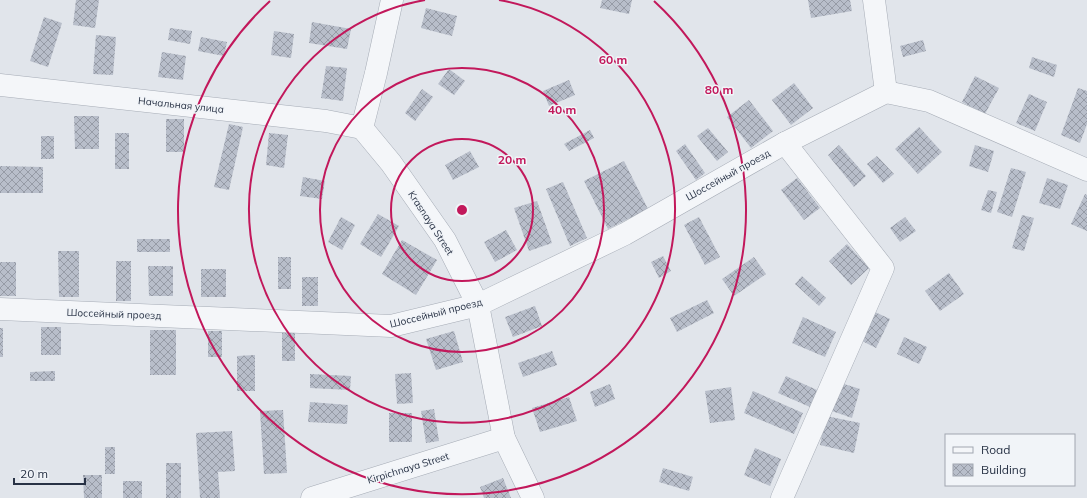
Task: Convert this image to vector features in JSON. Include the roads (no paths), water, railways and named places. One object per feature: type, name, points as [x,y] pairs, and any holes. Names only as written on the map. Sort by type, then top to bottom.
[{"type":"street","points":[[362,128],[392,0]]},
{"type":"street","points":[[874,0],[886,92],[929,101],[1087,170]]},
{"type":"street","name":"Начальная улица","points":[[0,85],[326,121],[362,128]]},
{"type":"street","name":"Шоссейный проезд","points":[[0,309],[391,326],[478,305],[625,234],[786,143],[886,92]]},
{"type":"street","name":"Krasnaya Street","points":[[362,128],[391,163],[444,240],[478,305],[504,438],[533,498]]},
{"type":"street","points":[[782,498],[883,268],[786,143]]},
{"type":"street","name":"Kirpichnaya Street","points":[[312,498],[504,438]]}]
